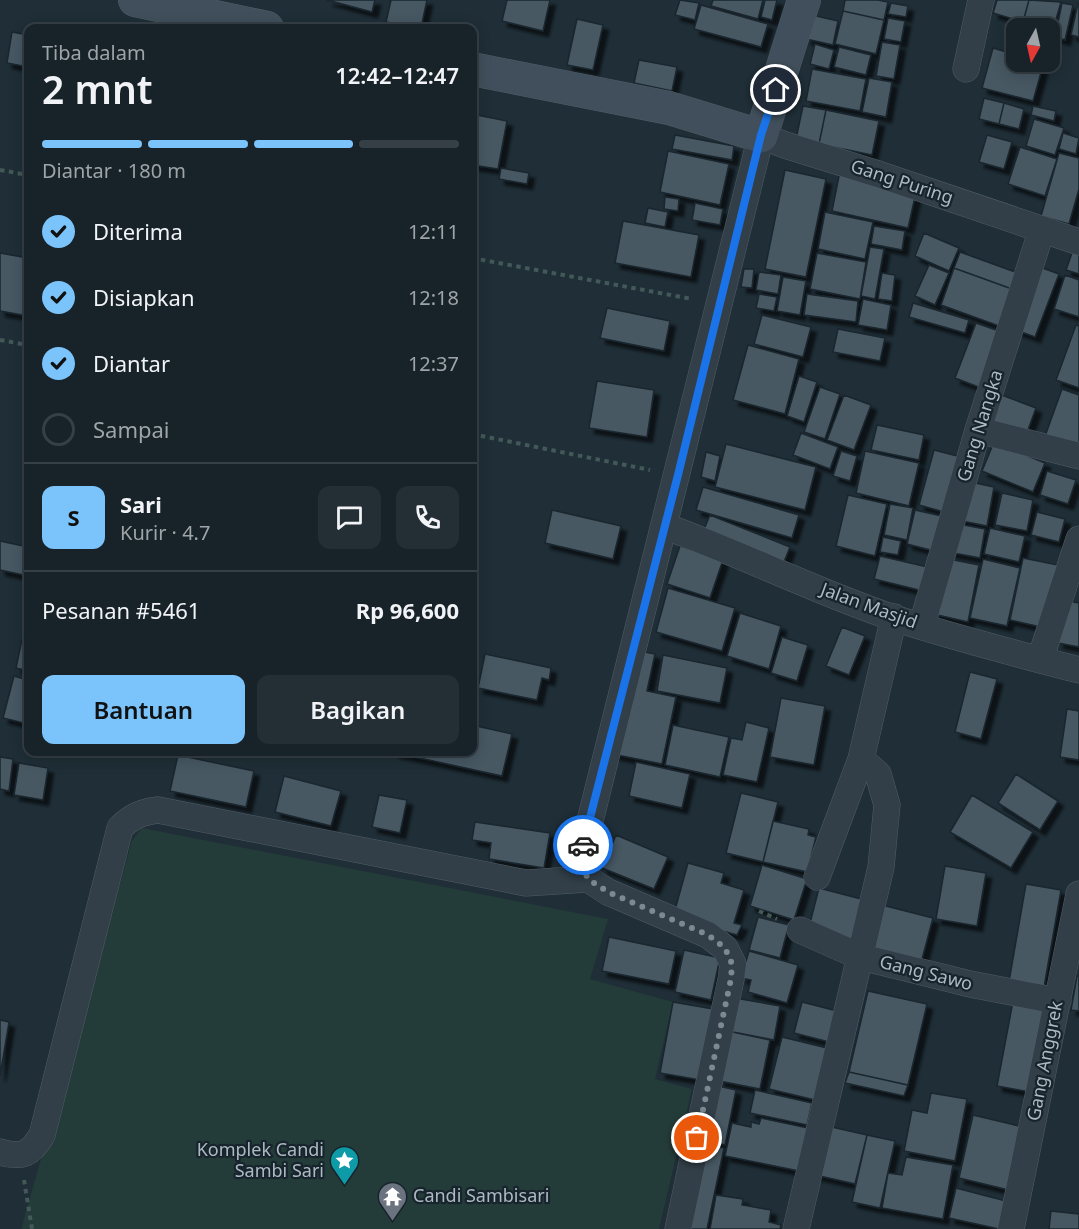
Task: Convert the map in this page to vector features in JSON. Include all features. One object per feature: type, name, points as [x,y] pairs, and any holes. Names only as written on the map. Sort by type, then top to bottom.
[{"type":"street","points":[[135,0],[248,24]]},
{"type":"street","points":[[678,1229],[731,979],[732,964],[725,948],[708,935],[608,892],[588,879],[580,861],[761,135],[804,0]]},
{"type":"street","points":[[966,69],[981,0]]},
{"type":"street","points":[[477,70],[669,108],[761,135]]},
{"type":"street","name":"Gang Puring","points":[[761,135],[785,145],[1079,242]]},
{"type":"street","name":"Gang Nangka","points":[[922,625],[978,430],[1042,229]]},
{"type":"street","points":[[978,430],[1079,456]]},
{"type":"street","name":"Jalan Masjid","points":[[664,526],[715,544],[775,571],[894,617],[1079,670]]},
{"type":"street","points":[[1040,660],[1079,539]]},
{"type":"street","points":[[817,877],[861,759],[894,617]]},
{"type":"street","points":[[796,1229],[881,867],[887,805],[878,774],[861,759]]},
{"type":"street","points":[[10,1154],[34,1148],[42,1135],[120,828],[130,818],[144,812],[158,810],[526,883],[588,879]]},
{"type":"street","name":"Gang Anggrek","points":[[1011,1229],[1064,1010],[1079,894]]},
{"type":"street","name":"Gang Sawo","points":[[800,930],[861,957],[1064,1010]]},
{"type":"path","points":[[0,170],[24,174]]},
{"type":"path","points":[[477,259],[720,304]]},
{"type":"path","points":[[0,340],[24,344]]},
{"type":"path","points":[[477,435],[678,475]]},
{"type":"path","points":[[10,1154],[32,1229]]},
{"type":"green space","points":[[142,828],[608,919],[590,979],[673,1002],[655,1079],[692,1089],[659,1229],[21,1229],[132,841]]},
{"type":"building","points":[[327,0],[375,0],[372,12]]},
{"type":"building","points":[[391,0],[427,0],[422,24],[386,22]]},
{"type":"building","points":[[507,0],[550,0],[543,31],[502,21]]},
{"type":"building","points":[[680,0],[699,3],[695,20],[675,15]]},
{"type":"building","points":[[713,0],[763,0],[758,19],[711,6]]},
{"type":"building","points":[[765,0],[777,0],[772,20],[761,17]]},
{"type":"building","points":[[845,0],[888,2],[884,20],[843,11]]},
{"type":"building","points":[[997,0],[1029,0],[1024,18],[1010,18],[993,13]]},
{"type":"building","points":[[1029,0],[1061,2],[1056,18],[1024,18]]},
{"type":"building","points":[[891,3],[908,6],[906,17],[888,14]]},
{"type":"building","points":[[1062,3],[1073,5],[1065,40],[1060,38],[1059,18]]},
{"type":"building","points":[[1079,3],[1079,37],[1071,35]]},
{"type":"building","points":[[701,5],[768,24],[761,47],[694,29]]},
{"type":"building","points":[[843,11],[884,20],[876,54],[835,44]]},
{"type":"building","points":[[812,15],[838,21],[833,45],[806,39]]},
{"type":"building","points":[[888,18],[905,21],[901,42],[884,39]]},
{"type":"building","points":[[577,19],[603,25],[593,70],[567,65]]},
{"type":"building","points":[[12,32],[24,34],[24,66],[7,63]]},
{"type":"building","points":[[882,42],[900,45],[894,79],[876,76]]},
{"type":"building","points":[[815,44],[834,50],[829,69],[810,64]]},
{"type":"building","points":[[839,47],[871,55],[866,75],[834,67]]},
{"type":"building","points":[[993,48],[1006,52],[1006,72],[1041,72],[1033,101],[982,88]]},
{"type":"building","points":[[639,60],[677,67],[672,91],[634,83]]},
{"type":"building","points":[[812,69],[866,79],[860,111],[806,101]]},
{"type":"building","points":[[869,78],[892,82],[886,117],[862,112]]},
{"type":"building","points":[[984,98],[1004,103],[999,124],[979,119]]},
{"type":"building","points":[[1004,103],[1024,109],[1019,129],[999,124]]},
{"type":"building","points":[[803,106],[826,110],[819,144],[796,139]]},
{"type":"building","points":[[1033,106],[1056,111],[1054,121],[1031,115]]},
{"type":"building","points":[[826,110],[879,121],[872,155],[819,144]]},
{"type":"building","points":[[477,115],[507,121],[498,169],[477,166]]},
{"type":"building","points":[[1034,119],[1064,128],[1055,155],[1026,146]]},
{"type":"building","points":[[1063,133],[1079,138],[1076,154],[1059,149]]},
{"type":"building","points":[[675,135],[734,146],[732,160],[672,149]]},
{"type":"building","points":[[987,135],[1012,142],[1004,169],[979,162]]},
{"type":"building","points":[[1020,147],[1057,159],[1045,196],[1008,184]]},
{"type":"building","points":[[668,151],[729,164],[720,205],[660,192]]},
{"type":"building","points":[[1059,153],[1079,158],[1079,189],[1069,224],[1041,216]]},
{"type":"building","points":[[501,168],[529,173],[527,184],[499,179]]},
{"type":"building","points":[[785,170],[826,179],[806,277],[765,269]]},
{"type":"building","points":[[840,171],[917,188],[908,228],[832,211]]},
{"type":"building","points":[[665,197],[679,199],[678,211],[664,209]]},
{"type":"building","points":[[695,203],[723,209],[720,225],[692,220]]},
{"type":"building","points":[[648,208],[668,212],[665,227],[645,223]]},
{"type":"building","points":[[825,212],[873,222],[865,259],[818,249]]},
{"type":"building","points":[[623,221],[699,235],[691,277],[615,263]]},
{"type":"building","points":[[874,226],[905,231],[902,250],[871,244]]},
{"type":"building","points":[[924,233],[959,248],[949,271],[915,256]]},
{"type":"building","points":[[870,247],[884,249],[875,299],[861,296]]},
{"type":"building","points":[[1073,250],[1079,252],[1079,274],[1066,270]]},
{"type":"building","points":[[960,252],[1018,273],[1012,289],[954,268]]},
{"type":"building","points":[[0,253],[24,257],[24,315],[0,311]]},
{"type":"building","points":[[817,253],[866,262],[860,299],[810,289]]},
{"type":"building","points":[[929,265],[949,273],[935,305],[915,296]]},
{"type":"building","points":[[1037,266],[1059,274],[1035,337],[1013,329]]},
{"type":"building","points":[[954,268],[1012,289],[999,326],[941,305]]},
{"type":"building","points":[[744,269],[754,269],[752,288],[741,287]]},
{"type":"building","points":[[759,272],[781,275],[778,294],[756,290]]},
{"type":"building","points":[[882,273],[895,275],[892,301],[878,299]]},
{"type":"building","points":[[1065,275],[1079,280],[1079,317],[1054,309]]},
{"type":"building","points":[[783,277],[806,281],[800,315],[777,311]]},
{"type":"building","points":[[759,294],[777,297],[774,311],[756,308]]},
{"type":"building","points":[[807,294],[858,301],[856,322],[804,315]]},
{"type":"building","points":[[863,299],[891,305],[887,330],[858,325]]},
{"type":"building","points":[[913,303],[969,320],[965,333],[909,317]]},
{"type":"building","points":[[607,308],[670,321],[664,351],[600,338]]},
{"type":"building","points":[[762,315],[811,327],[803,357],[754,344]]},
{"type":"building","points":[[976,323],[1002,332],[981,388],[955,378]]},
{"type":"building","points":[[1076,325],[1079,326],[1079,388],[1056,380]]},
{"type":"building","points":[[838,329],[885,338],[880,361],[833,352]]},
{"type":"building","points":[[748,345],[799,359],[785,414],[733,400]]},
{"type":"building","points":[[799,376],[817,382],[804,422],[787,416]]},
{"type":"building","points":[[597,381],[654,390],[647,437],[589,428]]},
{"type":"building","points":[[820,387],[840,394],[825,439],[804,432]]},
{"type":"building","points":[[1062,389],[1079,395],[1079,452],[1044,439]]},
{"type":"building","points":[[999,394],[1036,408],[1025,438],[987,424]]},
{"type":"building","points":[[844,395],[871,405],[854,450],[827,440]]},
{"type":"building","points":[[877,425],[924,435],[919,460],[871,450]]},
{"type":"building","points":[[801,433],[838,447],[830,469],[793,455]]},
{"type":"building","points":[[994,442],[1045,463],[1033,492],[982,471]]},
{"type":"building","points":[[726,444],[816,467],[805,510],[715,487]]},
{"type":"building","points":[[934,450],[965,458],[951,514],[919,505]]},
{"type":"building","points":[[841,451],[857,456],[850,481],[833,476]]},
{"type":"building","points":[[865,451],[919,463],[909,506],[856,493]]},
{"type":"building","points":[[706,452],[720,456],[715,481],[701,477]]},
{"type":"building","points":[[1047,471],[1076,480],[1068,504],[1040,495]]},
{"type":"building","points":[[966,481],[994,487],[987,526],[957,520]]},
{"type":"building","points":[[703,487],[799,515],[792,538],[696,510]]},
{"type":"building","points":[[1002,493],[1033,500],[1027,531],[995,525]]},
{"type":"building","points":[[848,495],[887,504],[875,556],[836,546]]},
{"type":"building","points":[[890,504],[913,508],[907,540],[884,535]]},
{"type":"building","points":[[552,510],[621,526],[613,559],[545,543]]},
{"type":"building","points":[[915,510],[946,517],[938,552],[907,544]]},
{"type":"building","points":[[1037,512],[1065,519],[1059,542],[1031,535]]},
{"type":"building","points":[[710,515],[790,547],[782,567],[702,534]]},
{"type":"building","points":[[953,523],[985,529],[980,558],[948,552]]},
{"type":"building","points":[[990,528],[1025,536],[1019,562],[984,554]]},
{"type":"building","points":[[883,537],[901,541],[898,555],[880,552]]},
{"type":"building","points":[[0,541],[24,546],[24,575],[0,570]]},
{"type":"building","points":[[680,546],[723,560],[710,598],[667,584]]},
{"type":"building","points":[[880,556],[932,568],[927,592],[874,579]]},
{"type":"building","points":[[944,558],[979,565],[968,622],[933,614]]},
{"type":"building","points":[[1023,558],[1058,565],[1045,628],[1010,620]]},
{"type":"building","points":[[983,559],[1020,568],[1007,626],[970,618]]},
{"type":"building","points":[[668,588],[735,608],[722,651],[656,632]]},
{"type":"building","points":[[1064,600],[1079,603],[1079,647],[1058,643]]},
{"type":"building","points":[[740,613],[781,626],[769,669],[727,656]]},
{"type":"building","points":[[842,627],[865,636],[849,675],[826,666]]},
{"type":"building","points":[[24,630],[24,670],[16,668]]},
{"type":"building","points":[[782,637],[808,645],[797,681],[771,673]]},
{"type":"building","points":[[634,650],[655,654],[647,691],[676,697],[662,764],[612,754]]},
{"type":"building","points":[[485,654],[551,668],[549,680],[542,678],[537,700],[478,688]]},
{"type":"building","points":[[663,655],[727,668],[720,703],[657,691]]},
{"type":"building","points":[[970,672],[997,679],[981,739],[955,732]]},
{"type":"building","points":[[14,676],[24,679],[24,723],[3,718]]},
{"type":"building","points":[[781,698],[825,706],[814,765],[770,757]]},
{"type":"building","points":[[1067,709],[1079,711],[1079,760],[1060,757]]},
{"type":"building","points":[[746,722],[769,728],[757,782],[723,775],[731,738],[742,740]]},
{"type":"building","points":[[673,725],[729,737],[720,777],[665,765]]},
{"type":"building","points":[[477,726],[512,734],[502,776],[410,756],[477,756]]},
{"type":"building","points":[[178,756],[254,771],[246,807],[170,791]]},
{"type":"building","points":[[0,757],[13,759],[9,791],[0,789]]},
{"type":"building","points":[[636,762],[690,774],[682,808],[629,796]]},
{"type":"building","points":[[19,763],[48,768],[43,800],[14,795]]},
{"type":"building","points":[[1016,774],[1058,801],[1040,830],[998,803]]},
{"type":"building","points":[[284,776],[341,791],[331,826],[275,812]]},
{"type":"building","points":[[741,793],[778,802],[763,862],[726,853]]},
{"type":"building","points":[[379,795],[407,800],[400,833],[372,827]]},
{"type":"building","points":[[972,795],[1033,832],[1011,868],[950,832]]},
{"type":"building","points":[[773,821],[809,829],[808,835],[816,837],[807,872],[763,862]]},
{"type":"building","points":[[475,822],[550,833],[544,868],[489,859],[491,843],[472,840]]},
{"type":"building","points":[[616,835],[668,857],[654,889],[602,868]]},
{"type":"building","points":[[688,863],[724,873],[721,883],[744,890],[734,923],[742,925],[737,935],[673,917]]},
{"type":"building","points":[[762,865],[807,879],[794,920],[750,906]]},
{"type":"building","points":[[945,866],[986,873],[977,926],[936,919]]},
{"type":"building","points":[[1026,884],[1061,890],[1043,993],[1008,987]]},
{"type":"building","points":[[819,888],[865,900],[855,942],[808,931]]},
{"type":"building","points":[[878,904],[933,918],[921,963],[867,949]]},
{"type":"building","points":[[758,917],[789,925],[780,958],[749,950]]},
{"type":"building","points":[[609,937],[676,951],[669,984],[602,971]]},
{"type":"building","points":[[684,950],[720,958],[711,1000],[675,992]]},
{"type":"building","points":[[749,951],[798,965],[787,1003],[748,992],[751,980],[741,978]]},
{"type":"building","points":[[1077,976],[1079,976],[1079,1011],[1071,1010]]},
{"type":"building","points":[[868,991],[927,1004],[908,1085],[849,1072]]},
{"type":"building","points":[[1014,996],[1047,1002],[1030,1092],[997,1086]]},
{"type":"building","points":[[735,998],[780,1006],[774,1040],[728,1031]]},
{"type":"building","points":[[673,1002],[719,1010],[706,1081],[660,1073]]},
{"type":"building","points":[[802,1002],[841,1012],[833,1043],[794,1033]]},
{"type":"building","points":[[0,1020],[9,1022],[0,1076]]},
{"type":"building","points":[[728,1031],[770,1040],[760,1089],[719,1081]]},
{"type":"building","points":[[782,1037],[827,1048],[815,1100],[769,1089]]},
{"type":"building","points":[[849,1072],[908,1085],[904,1096],[845,1083]]},
{"type":"building","points":[[714,1085],[736,1090],[725,1145],[702,1140]]},
{"type":"building","points":[[755,1090],[812,1103],[807,1125],[750,1113]]},
{"type":"building","points":[[931,1093],[967,1099],[955,1161],[904,1151],[912,1110],[927,1113]]},
{"type":"building","points":[[973,1115],[1027,1128],[1013,1191],[959,1178]]},
{"type":"building","points":[[761,1118],[808,1128],[799,1171],[725,1156],[732,1123],[751,1127],[751,1122],[759,1124]]},
{"type":"building","points":[[823,1125],[867,1135],[855,1184],[811,1174]]},
{"type":"building","points":[[867,1135],[895,1141],[880,1208],[852,1202]]},
{"type":"building","points":[[702,1144],[724,1148],[707,1229],[683,1229]]},
{"type":"building","points":[[906,1157],[953,1165],[943,1219],[882,1208],[888,1173],[902,1175]]},
{"type":"building","points":[[956,1188],[1006,1201],[999,1229],[949,1218]]},
{"type":"building","points":[[716,1195],[743,1199],[742,1205],[771,1210],[769,1222],[781,1225],[780,1229],[710,1229]]},
{"type":"building","points":[[1051,1211],[1079,1214],[1079,1229],[1049,1229]]},
{"type":"way so far","points":[[583,845],[580,861],[588,879],[608,892],[708,935],[725,948],[732,964],[731,979],[697,1138]]},
{"type":"place","name":"Komplek Candi Sambi Sari","points":[[345,1186]]},
{"type":"place","name":"Candi Sambisari","points":[[392,1222]]},
{"type":"route","points":[[583,845],[678,475],[761,135],[776,90]]}]
